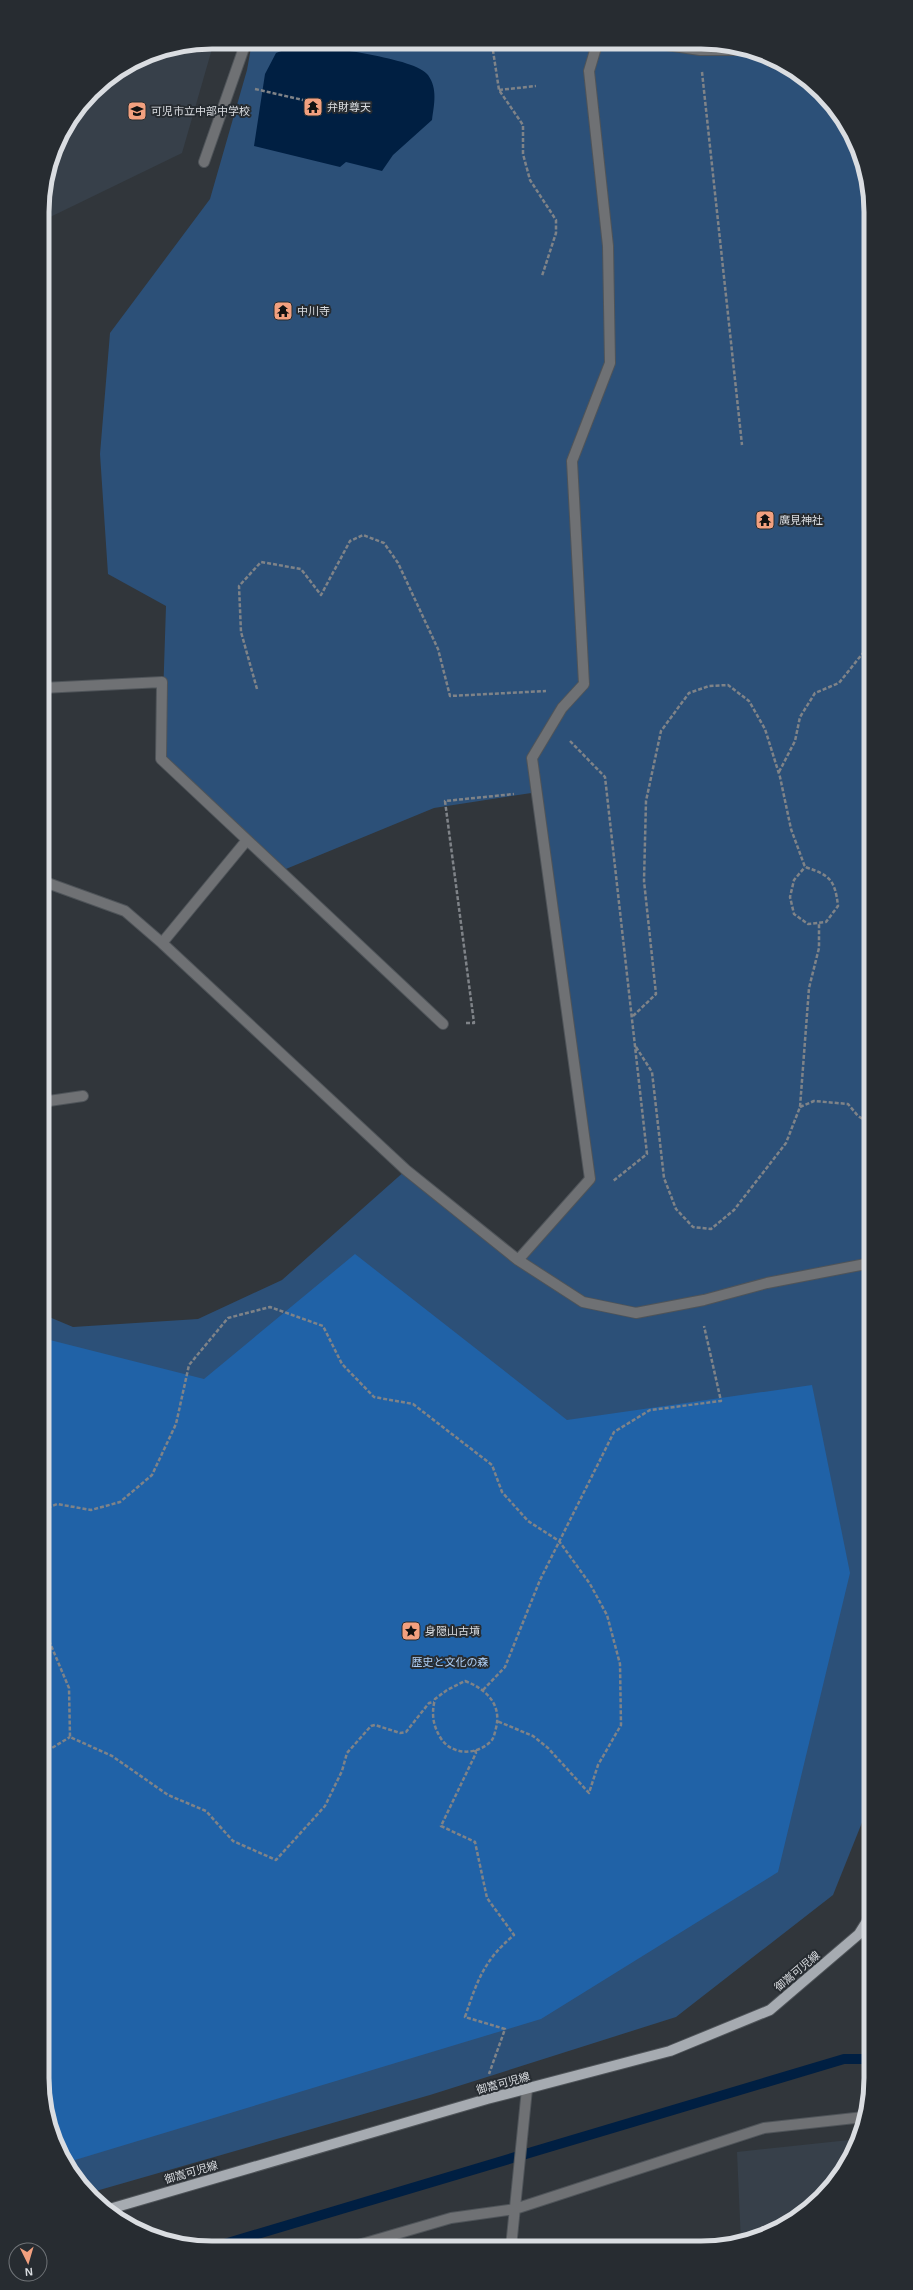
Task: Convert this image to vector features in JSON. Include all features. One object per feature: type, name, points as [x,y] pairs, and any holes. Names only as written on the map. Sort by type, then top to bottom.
[{"type":"main road","name":"御嵩可児線","points":[[114,2208],[487,2099],[670,2050],[770,2010],[859,1934],[864,1926]]},
{"type":"street","points":[[204,162],[243,49]]},
{"type":"street","points":[[518,1260],[590,1179],[538,791],[532,758],[562,708],[584,684],[572,461],[610,363],[608,246],[589,71],[596,49]]},
{"type":"street","points":[[693,49],[722,50]]},
{"type":"street","points":[[49,688],[162,682],[161,759],[442,1024]]},
{"type":"street","points":[[162,943],[247,840]]},
{"type":"street","points":[[49,884],[125,911],[162,943],[406,1170],[518,1260],[584,1302],[636,1313],[704,1300],[767,1283],[864,1264]]},
{"type":"street","points":[[49,1101],[84,1096]]},
{"type":"street","points":[[512,2241],[527,2089]]},
{"type":"street","points":[[372,2241],[451,2218],[515,2210],[764,2128],[859,2118]]},
{"type":"path","points":[[493,49],[499,90],[523,125],[523,154],[530,180],[556,220],[556,233],[542,276]]},
{"type":"path","points":[[700,50],[742,445]]},
{"type":"path","points":[[230,84],[303,100]]},
{"type":"path","points":[[499,90],[536,86]]},
{"type":"path","points":[[257,689],[241,632],[239,586],[261,562],[300,569],[320,595],[350,541],[363,535],[384,543],[398,563],[438,648],[450,696],[552,691]]},
{"type":"path","points":[[778,772],[795,741],[800,717],[815,693],[839,683],[864,652]]},
{"type":"path","points":[[633,1016],[656,994],[644,881],[646,801],[661,731],[689,693],[709,686],[728,685],[749,701],[765,729],[778,772],[791,828],[805,867]]},
{"type":"path","points":[[553,723],[605,777],[633,1016],[647,1154],[611,1183]]},
{"type":"path","points":[[442,1024],[474,1023],[445,801],[538,791]]},
{"type":"path","points":[[805,867],[826,874],[836,888],[838,906],[826,922],[808,924],[794,914],[790,897],[794,880],[805,867]]},
{"type":"path","points":[[636,1046],[652,1072],[664,1178],[676,1209],[693,1227],[711,1229],[734,1210],[786,1143],[800,1106],[810,988],[820,948],[819,923]]},
{"type":"path","points":[[800,1106],[814,1101],[848,1104],[858,1116],[864,1120]]},
{"type":"path","points":[[49,1507],[57,1504],[91,1510],[120,1502],[152,1475],[176,1424],[189,1365],[228,1318],[270,1307],[323,1326],[342,1364],[374,1397],[413,1404],[492,1465],[502,1492],[528,1521],[559,1542],[590,1584],[607,1615],[620,1664],[621,1725],[598,1765],[589,1793],[548,1748],[533,1736],[497,1721]]},
{"type":"path","points":[[483,1690],[505,1666],[540,1580],[614,1432],[650,1410],[722,1401],[704,1326]]},
{"type":"path","points":[[49,1641],[69,1688],[70,1736]]},
{"type":"path","points":[[70,1736],[112,1756],[168,1795],[206,1811],[233,1841],[276,1860],[325,1806],[342,1771],[347,1753],[371,1726],[375,1725],[400,1733],[406,1732],[429,1703],[434,1702],[447,1690],[465,1681],[483,1690],[496,1704],[497,1721],[493,1739],[475,1750],[465,1753],[446,1745],[435,1731],[432,1713],[434,1702]]},
{"type":"path","points":[[49,1750],[70,1736]]},
{"type":"path","points":[[475,1750],[476,1753],[441,1826],[475,1842],[487,1898],[514,1935],[497,1949],[478,1978],[465,2017],[505,2029],[486,2080],[487,2099]]},
{"type":"shaded area","name":"可児市立中部中学校","points":[[212,49],[182,153],[49,218],[50,191],[61,150],[76,121],[89,105],[121,76],[150,61],[180,52]]},
{"type":"shaded area","points":[[287,49],[335,49],[368,54],[407,63],[420,69],[428,75],[431,80],[434,91],[434,109],[432,120],[393,155],[382,171],[346,162],[340,167],[254,146],[265,74],[276,53]]},
{"type":"shaded area","points":[[852,2140],[837,2169],[808,2201],[792,2214],[773,2224],[763,2229],[741,2236],[737,2152]]},
{"type":"green space","name":"歴史と文化の森","points":[[251,49],[722,50],[763,61],[768,64],[768,67],[779,70],[792,76],[824,105],[837,121],[852,150],[861,180],[864,201],[864,1818],[833,1895],[676,2017],[430,2095],[95,2191],[76,2169],[61,2140],[52,2110],[49,2089],[49,1317],[73,1327],[198,1319],[282,1280],[406,1170],[518,1260],[590,1179],[538,792],[434,808],[281,871],[161,759],[166,606],[108,574],[100,454],[110,333],[210,199],[247,70]]},
{"type":"green space","points":[[355,1254],[567,1420],[812,1385],[850,1573],[778,1872],[541,2019],[72,2161],[61,2140],[52,2110],[49,2089],[49,1799],[51,1797],[49,1787],[49,1340],[204,1379]]},
{"type":"waterway","points":[[234,2241],[844,2059],[864,2059]]},
{"type":"place","name":"弁財尊天","points":[[313,107]]},
{"type":"place","name":"可児市立中部中学校","points":[[137,111]]},
{"type":"place","name":"中川寺","points":[[283,311]]},
{"type":"place","name":"廣見神社","points":[[765,520]]},
{"type":"place","name":"身隠山古墳","points":[[411,1631]]}]
